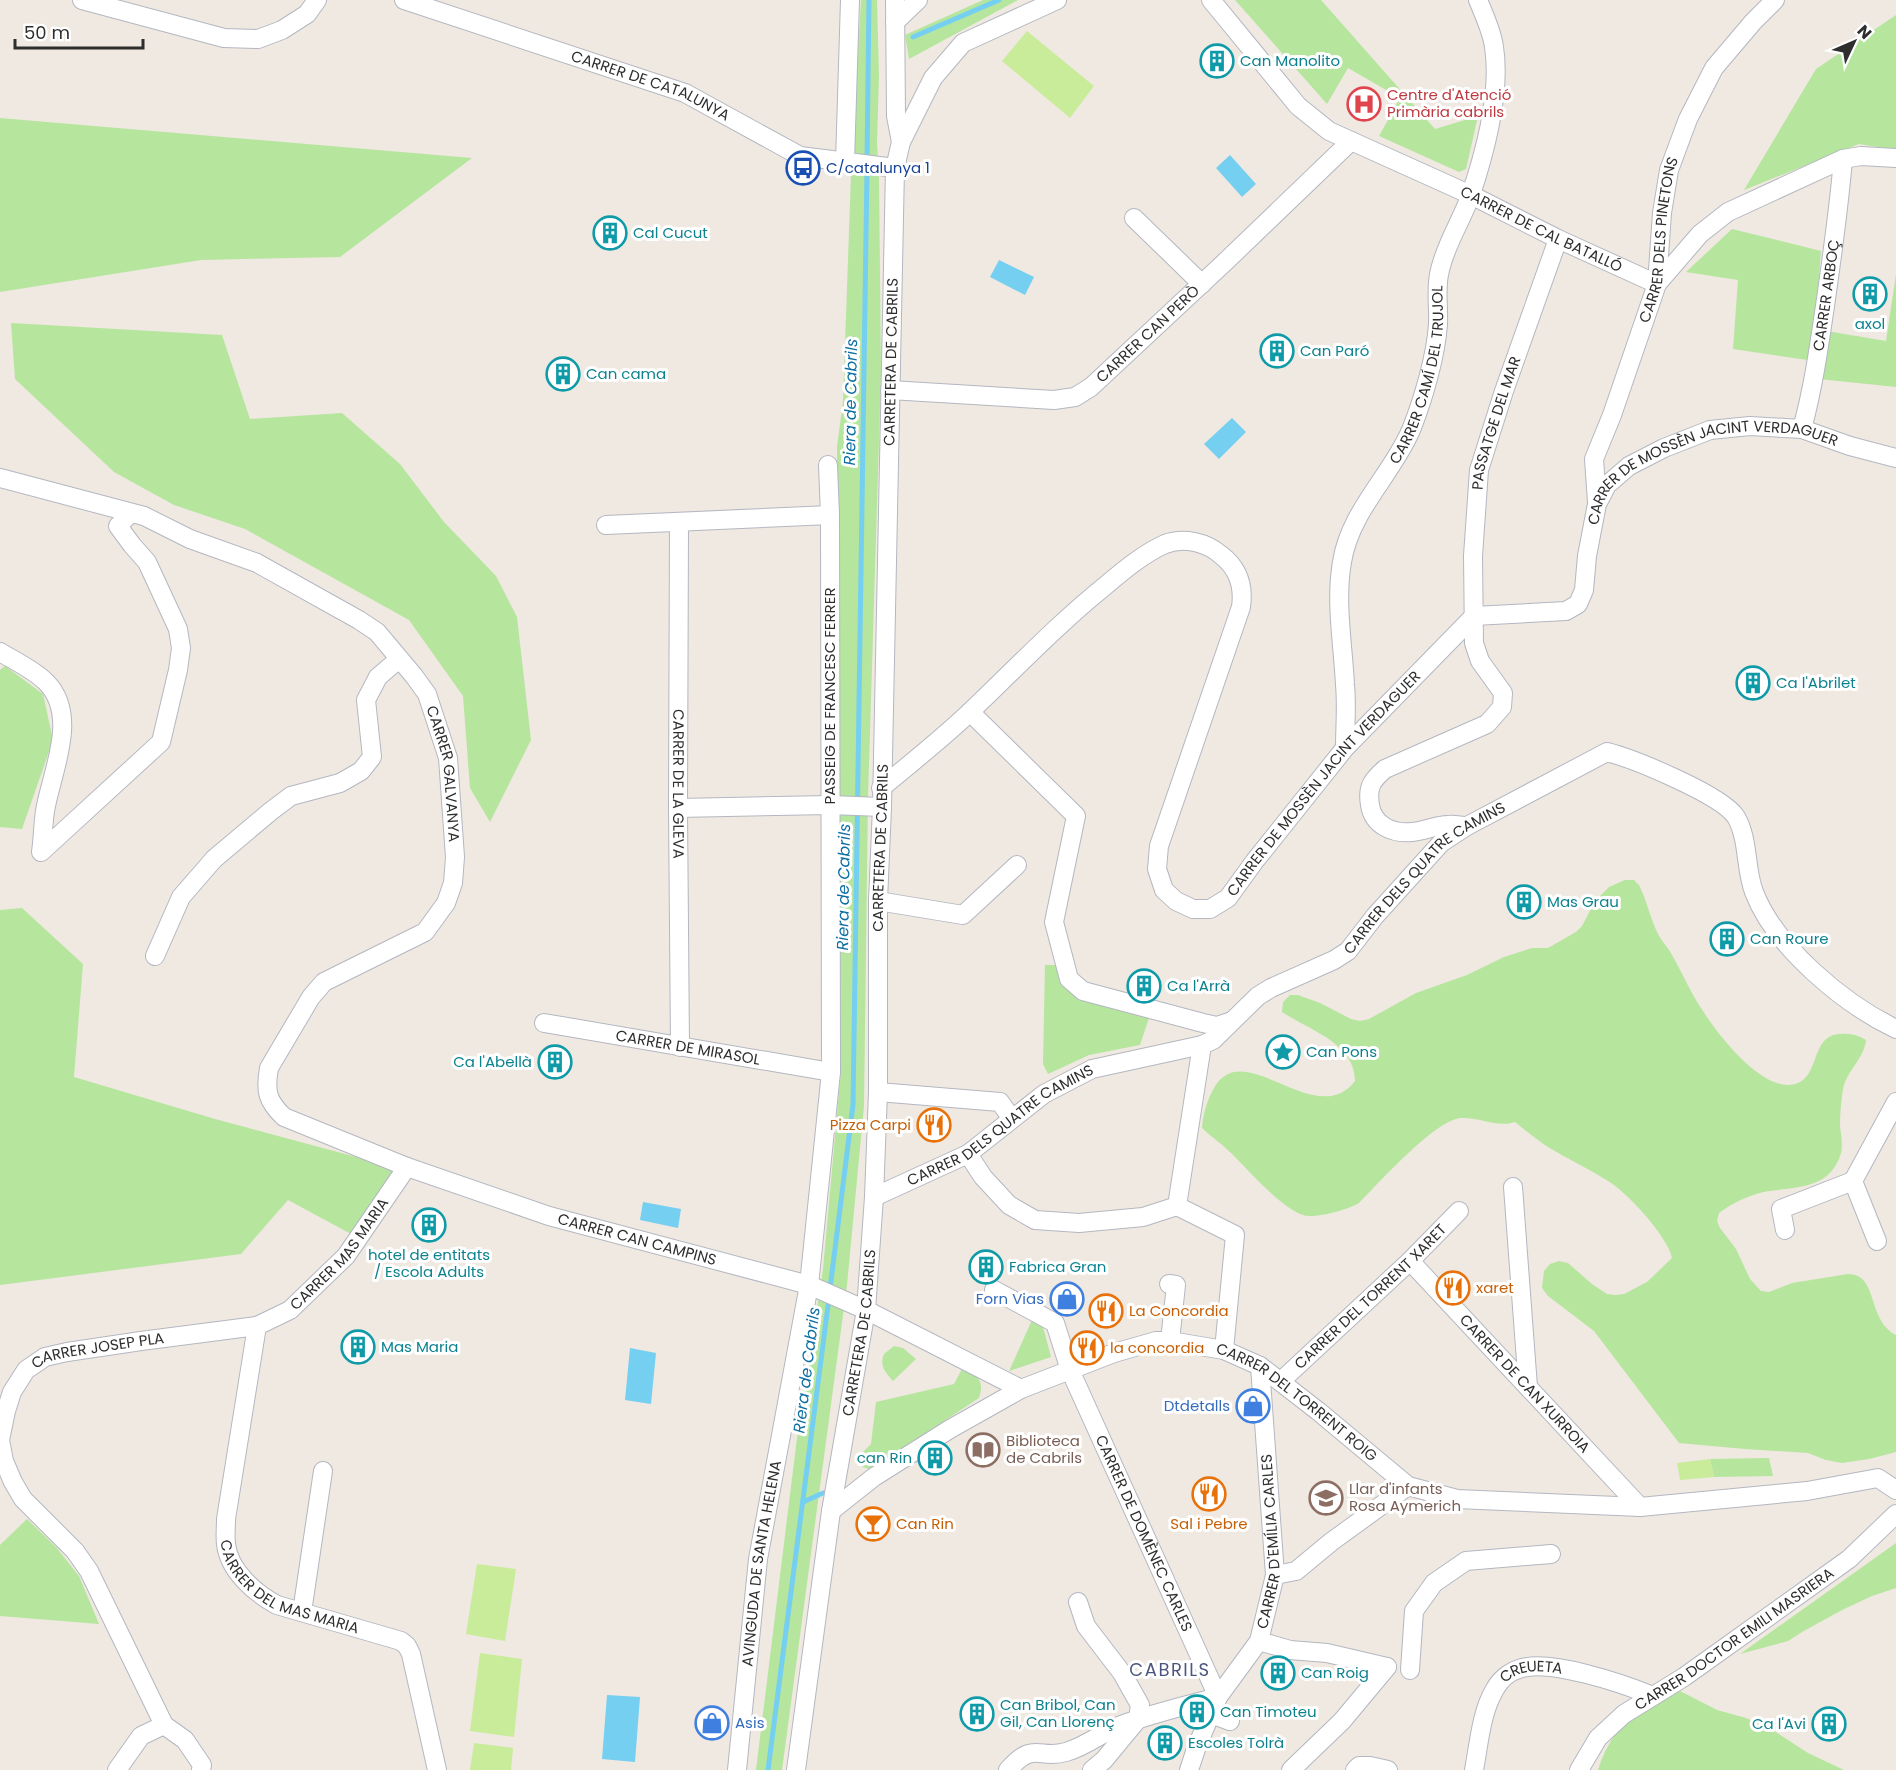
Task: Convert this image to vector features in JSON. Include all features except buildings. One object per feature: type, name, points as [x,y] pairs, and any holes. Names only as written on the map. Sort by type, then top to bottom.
[{"type":"street","points":[[82,0],[224,38],[258,39],[282,30],[307,14],[317,0]]},
{"type":"street","name":"CARRER DE CATALUNYA","points":[[404,0],[685,93],[800,156],[888,167]]},
{"type":"street","points":[[850,0],[850,162]]},
{"type":"street","points":[[895,0],[896,116],[900,142]]},
{"type":"street","points":[[896,22],[918,0]]},
{"type":"street","name":"CARRETERA DE CABRILS","points":[[795,1770],[874,1197],[878,1092],[876,807],[881,788],[890,390],[888,167],[933,78],[963,43],[1057,0]]},
{"type":"street","name":"CARRER DE CAL BATALLÓ","points":[[1211,0],[1298,106],[1329,131],[1471,195],[1558,239],[1657,284]]},
{"type":"street","name":"CARRER CAMÍ DEL TRUJOL","points":[[1345,748],[1346,688],[1340,618],[1342,562],[1355,521],[1398,455],[1427,383],[1438,325],[1437,285],[1440,270],[1471,195],[1493,112],[1494,46],[1478,0]]},
{"type":"street","name":"CARRER DELS PINETONS","points":[[1597,504],[1594,459],[1612,415],[1657,284],[1662,213],[1669,170],[1688,119],[1714,68],[1775,0]]},
{"type":"street","name":"CARRER CAN PERÒ","points":[[890,390],[1054,400],[1075,397],[1091,387],[1351,141]]},
{"type":"street","points":[[1657,284],[1700,234],[1728,212],[1843,159],[1862,156],[1896,158]]},
{"type":"street","name":"CARRER ARBOÇ","points":[[1802,429],[1822,326],[1840,203],[1843,159]]},
{"type":"street","points":[[1134,218],[1202,284]]},
{"type":"street","name":"PASSATGE DEL MAR","points":[[1467,826],[1447,824],[1410,832],[1390,830],[1377,822],[1370,808],[1368,792],[1372,781],[1385,769],[1487,724],[1502,707],[1503,693],[1479,661],[1474,643],[1473,556],[1479,470],[1504,391],[1558,239]]},
{"type":"street","name":"CARRER DE MOSSÈN JACINT VERDAGUER","points":[[881,788],[970,712],[1065,618],[1136,561],[1167,544],[1188,540],[1213,548],[1238,574],[1243,591],[1242,607],[1159,846],[1157,869],[1164,890],[1176,901],[1192,909],[1210,909],[1228,898],[1345,748],[1474,616],[1566,611],[1578,604],[1584,590],[1587,556],[1597,504],[1606,485],[1629,466],[1664,448],[1710,430],[1750,426],[1802,429],[1850,446],[1896,458]]},
{"type":"street","name":"PASSEIG DE FRANCESC FERRER","points":[[815,1288],[831,1072],[836,805],[828,465]]},
{"type":"street","name":"CARRER GALVANYA","points":[[0,478],[144,516],[190,539],[257,563],[377,632],[427,694],[448,758],[455,856],[453,883],[446,903],[425,932],[324,982],[311,997],[269,1068],[267,1081],[270,1104],[284,1117],[407,1167]]},
{"type":"street","points":[[0,651],[45,682],[56,695],[59,709],[62,728],[61,748],[45,810],[42,852],[161,742],[181,648],[178,629],[147,562],[118,526],[131,513]]},
{"type":"street","points":[[606,525],[830,515]]},
{"type":"street","name":"CARRER DE LA GLEVA","points":[[679,522],[680,1047]]},
{"type":"street","points":[[154,956],[181,897],[214,859],[291,796],[340,783],[361,771],[372,757],[366,700],[378,677],[399,659]]},
{"type":"street","points":[[970,712],[1076,816],[1054,922],[1069,978],[1083,991],[1203,1023],[1217,1026],[1232,1021]]},
{"type":"street","name":"CARRER DELS QUATRE CAMINS","points":[[874,1197],[968,1154],[1044,1094],[1092,1070],[1202,1045],[1213,1040],[1258,996],[1348,951],[1375,916],[1441,843],[1467,826],[1607,752],[1623,756],[1712,797],[1735,815],[1741,828],[1754,891],[1770,922],[1790,948],[1816,973],[1856,1006],[1896,1029]]},
{"type":"street","points":[[678,808],[836,805],[876,807]]},
{"type":"street","points":[[878,901],[963,915],[1017,865]]},
{"type":"street","name":"CARRER DE MIRASOL","points":[[544,1023],[831,1072]]},
{"type":"street","points":[[1177,1206],[1202,1045]]},
{"type":"street","points":[[878,1092],[1000,1102],[1012,1119]]},
{"type":"street","points":[[1785,1230],[1781,1209],[1853,1181],[1896,1102]]},
{"type":"street","points":[[968,1154],[983,1177],[1009,1206],[1035,1220],[1079,1223],[1143,1217],[1177,1206],[1234,1235],[1224,1350]]},
{"type":"street","name":"CARRER CAN CAMPINS","points":[[407,1167],[549,1216],[815,1288],[859,1307],[1012,1390]]},
{"type":"street","name":"CARRER MAS MARIA","points":[[257,1326],[290,1310],[346,1256],[407,1167]]},
{"type":"street","points":[[1853,1181],[1877,1241]]},
{"type":"street","points":[[1512,1187],[1528,1387]]},
{"type":"street","name":"CARRER DEL TORRENT XARET","points":[[1281,1381],[1410,1261],[1459,1210]]},
{"type":"street","name":"CARRER DE CAN XURROIA","points":[[1410,1261],[1640,1507]]},
{"type":"street","points":[[1169,1284],[1176,1286],[1170,1341]]},
{"type":"street","name":"AVINGUDA DE SANTA HELENA","points":[[737,1770],[758,1559],[815,1288]]},
{"type":"street","name":"CARRER DE DOMÈNEC CARLES","points":[[994,1290],[1055,1323],[1070,1370],[1218,1697]]},
{"type":"street","name":"CARRER DEL MAS MARIA","points":[[257,1326],[226,1519],[226,1545],[237,1571],[254,1590],[278,1605],[401,1641],[407,1646],[411,1654],[437,1770]]},
{"type":"street","name":"CARRER JOSEP PLA","points":[[164,1725],[89,1571],[75,1551],[23,1499],[13,1482],[4,1461],[0,1440],[6,1411],[12,1392],[26,1370],[45,1357],[141,1341],[257,1326]]},
{"type":"street","name":"CARRER DEL TORRENT ROIG","points":[[831,1511],[874,1477],[1012,1390],[1114,1353],[1156,1341],[1170,1341],[1224,1350],[1260,1366],[1408,1486],[1457,1499],[1640,1507],[1807,1491],[1878,1478],[1896,1490]]},
{"type":"street","name":"CARRER D'EMÍLIA CARLES","points":[[1189,1770],[1218,1697],[1259,1641],[1275,1575],[1260,1366]]},
{"type":"street","points":[[302,1612],[323,1471]]},
{"type":"street","points":[[1275,1575],[1296,1571],[1330,1542],[1408,1486]]},
{"type":"street","name":"CARRER DOCTOR EMILI MASRIERA","points":[[1579,1770],[1598,1738],[1624,1714],[1684,1677],[1849,1559],[1896,1514]]},
{"type":"street","points":[[1410,1670],[1414,1611],[1434,1583],[1466,1561],[1551,1554]]},
{"type":"street","points":[[1078,1602],[1086,1626],[1122,1673],[1140,1705],[1138,1719],[1104,1760],[1092,1770]]},
{"type":"street","points":[[1259,1641],[1290,1650],[1328,1653],[1387,1667],[1342,1721],[1292,1770]]},
{"type":"street","name":"CREUETA","points":[[1474,1770],[1485,1715],[1494,1689],[1506,1676],[1521,1668],[1559,1667],[1653,1696]]},
{"type":"street","points":[[1008,1770],[1023,1756],[1034,1752],[1056,1754],[1068,1752],[1138,1719],[1218,1697]]},
{"type":"street","points":[[1210,1714],[1230,1721]]},
{"type":"street","points":[[117,1770],[141,1736],[164,1725],[185,1740],[202,1765],[201,1770]]},
{"type":"street","points":[[1355,1770],[1359,1766],[1370,1766],[1388,1770]]},
{"type":"green space","points":[[861,0],[877,0],[881,374],[868,798],[864,1106],[847,1285],[782,1770],[756,1770],[797,1438],[823,1269],[841,1070],[837,447],[843,401],[851,175]]},
{"type":"green space","points":[[983,0],[1018,0],[909,59],[905,35]]},
{"type":"green space","points":[[1235,0],[1321,0],[1435,129],[1478,116],[1466,169],[1459,172],[1379,136],[1400,98],[1348,68],[1327,104]]},
{"type":"green space","points":[[1896,15],[1896,150],[1859,144],[1744,190],[1816,69]]},
{"type":"green space","points":[[1027,31],[1094,86],[1070,118],[1002,61]]},
{"type":"green space","points":[[0,118],[472,158],[340,257],[201,260],[0,292]]},
{"type":"green space","points":[[1732,229],[1821,251],[1815,329],[1886,341],[1896,274],[1896,387],[1819,379],[1821,362],[1733,349],[1738,280],[1686,272]]},
{"type":"green space","points":[[11,323],[222,335],[250,419],[342,413],[400,464],[444,522],[496,576],[517,617],[531,740],[490,822],[470,788],[463,696],[409,620],[245,529],[174,505],[114,472],[15,379]]},
{"type":"green space","points":[[5,666],[43,694],[53,740],[22,829],[0,827],[0,670]]},
{"type":"green space","points":[[1625,880],[1634,880],[1639,885],[1659,935],[1695,998],[1719,1034],[1743,1060],[1769,1080],[1782,1084],[1795,1084],[1803,1080],[1813,1065],[1819,1048],[1831,1036],[1851,1034],[1866,1040],[1865,1047],[1843,1089],[1840,1121],[1842,1150],[1830,1173],[1812,1184],[1762,1192],[1743,1199],[1719,1213],[1717,1221],[1736,1249],[1750,1279],[1761,1291],[1769,1292],[1792,1283],[1848,1274],[1858,1276],[1864,1281],[1880,1319],[1896,1335],[1896,1452],[1842,1463],[1808,1453],[1679,1443],[1594,1331],[1548,1296],[1542,1288],[1544,1271],[1550,1264],[1559,1261],[1568,1263],[1607,1294],[1624,1294],[1647,1282],[1672,1258],[1669,1249],[1646,1216],[1616,1187],[1548,1147],[1515,1122],[1502,1124],[1461,1118],[1450,1121],[1423,1140],[1359,1203],[1342,1210],[1314,1216],[1300,1214],[1278,1200],[1227,1149],[1202,1128],[1206,1107],[1214,1088],[1227,1075],[1243,1072],[1262,1076],[1301,1092],[1321,1096],[1339,1094],[1355,1081],[1353,1068],[1339,1047],[1282,1012],[1283,1002],[1290,995],[1298,995],[1320,1003],[1351,1019],[1360,1021],[1369,1019],[1416,993],[1467,975],[1504,957],[1532,948],[1548,948],[1576,932],[1582,926],[1595,901],[1609,887]]},
{"type":"green space","points":[[22,908],[83,964],[74,1077],[215,1119],[397,1168],[353,1235],[288,1200],[241,1254],[0,1285],[0,910]]},
{"type":"green space","points":[[1045,965],[1060,965],[1065,985],[1150,1015],[1140,1045],[1089,1055],[1048,1074],[1043,1064]]},
{"type":"green space","points":[[1033,1318],[1042,1323],[1051,1357],[1009,1371]]},
{"type":"green space","points":[[894,1346],[903,1348],[916,1359],[893,1381],[882,1362],[884,1354]]},
{"type":"green space","points":[[963,1367],[981,1383],[979,1398],[874,1467],[869,1469],[863,1467],[858,1457],[871,1444],[876,1402],[954,1384]]},
{"type":"green space","points":[[1769,1458],[1773,1476],[1714,1477],[1710,1459]]},
{"type":"green space","points":[[1710,1459],[1714,1477],[1680,1480],[1677,1463]]},
{"type":"green space","points":[[27,1519],[56,1547],[79,1576],[99,1624],[0,1616],[0,1545]]},
{"type":"green space","points":[[1896,1543],[1896,1588],[1842,1610],[1788,1641],[1740,1654]]},
{"type":"green space","points":[[477,1564],[516,1569],[505,1641],[466,1634]]},
{"type":"green space","points":[[480,1653],[522,1659],[514,1737],[470,1731]]},
{"type":"green space","points":[[1680,1691],[1717,1710],[1746,1718],[1771,1729],[1808,1753],[1844,1770],[1598,1770],[1610,1742],[1636,1710],[1656,1698]]},
{"type":"green space","points":[[474,1743],[513,1748],[511,1770],[470,1770]]},
{"type":"water","points":[[1230,155],[1256,184],[1242,197],[1216,168]]},
{"type":"water","points":[[999,260],[1034,277],[1025,295],[990,277]]},
{"type":"water","points":[[1232,418],[1246,432],[1219,459],[1204,444]]},
{"type":"water","points":[[643,1202],[681,1209],[678,1228],[640,1220]]},
{"type":"water","points":[[630,1348],[656,1353],[651,1404],[625,1400]]},
{"type":"water","points":[[607,1695],[640,1697],[635,1762],[602,1759]]},
{"type":"waterway","name":"Riera de Cabrils","points":[[867,160],[869,0]]},
{"type":"waterway","points":[[913,37],[999,0]]},
{"type":"waterway","name":"Riera de Cabrils","points":[[830,1289],[853,1105],[867,169]]},
{"type":"waterway","name":"Riera de Cabrils","points":[[768,1770],[829,1298]]},
{"type":"waterway","points":[[803,1502],[823,1493]]},
{"type":"place","name":"Can Manolito","points":[[1217,61]]},
{"type":"place","name":"Centre d'Atenció Primària cabrils","points":[[1364,104]]},
{"type":"place","name":"C/catalunya 1","points":[[803,168]]},
{"type":"place","name":"Cal Cucut","points":[[610,233]]},
{"type":"place","name":"axol","points":[[1870,294]]},
{"type":"place","name":"Can Paró","points":[[1277,351]]},
{"type":"place","name":"Can cama","points":[[563,374]]},
{"type":"place","name":"Ca l'Abrilet","points":[[1753,683]]},
{"type":"place","name":"Mas Grau","points":[[1524,902]]},
{"type":"place","name":"Can Roure","points":[[1727,939]]},
{"type":"place","name":"Ca l'Arrà","points":[[1144,986]]},
{"type":"place","name":"Can Pons","points":[[1283,1052]]},
{"type":"place","name":"Ca l'Abellà","points":[[555,1062]]},
{"type":"place","name":"Pizza Carpi","points":[[934,1125]]},
{"type":"place","name":"hotel de entitats / Escola Adults","points":[[429,1225]]},
{"type":"place","name":"Fabrica Gran","points":[[986,1267]]},
{"type":"place","name":"xaret","points":[[1453,1288]]},
{"type":"place","name":"Forn Vias","points":[[1067,1299]]},
{"type":"place","name":"La Concordia","points":[[1106,1311]]},
{"type":"place","name":"Mas Maria","points":[[358,1347]]},
{"type":"place","name":"la concordia","points":[[1087,1348]]},
{"type":"place","name":"Dtdetalls","points":[[1253,1406]]},
{"type":"place","name":"Biblioteca de Cabrils","points":[[983,1450]]},
{"type":"place","name":"can Rin","points":[[935,1458]]},
{"type":"place","name":"Sal i Pebre","points":[[1209,1494]]},
{"type":"place","name":"Llar d'infants Rosa Aymerich","points":[[1326,1498]]},
{"type":"place","name":"Can Rin","points":[[873,1524]]},
{"type":"place","name":"Can Roig","points":[[1278,1673]]},
{"type":"place","name":"Can Timoteu","points":[[1197,1712]]},
{"type":"place","name":"Can Bribol, Can Gil, Can Llorenç","points":[[977,1714]]},
{"type":"place","name":"Asis","points":[[712,1723]]},
{"type":"place","name":"Ca l'Avi","points":[[1829,1724]]},
{"type":"place","name":"Escoles Tolrà","points":[[1165,1743]]},
{"type":"district","name":"CABRILS","points":[[1170,1670]]}]
